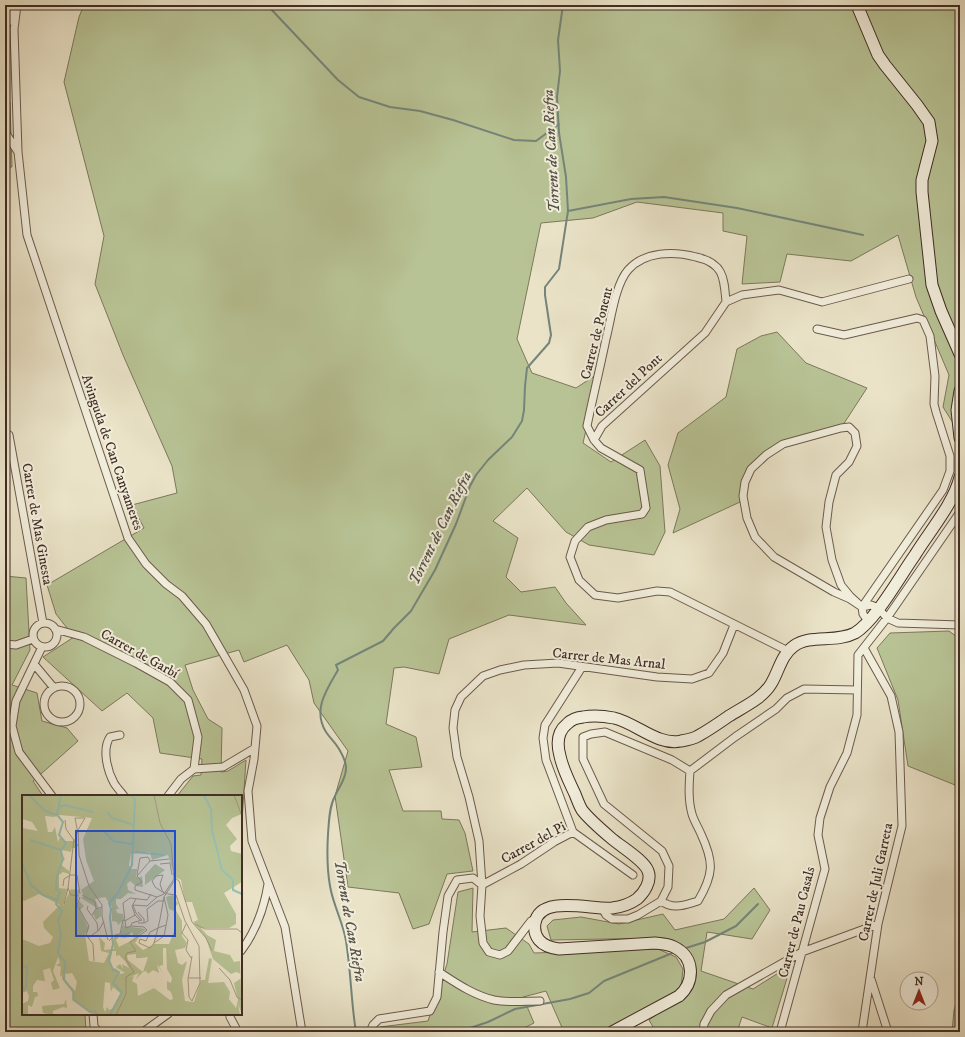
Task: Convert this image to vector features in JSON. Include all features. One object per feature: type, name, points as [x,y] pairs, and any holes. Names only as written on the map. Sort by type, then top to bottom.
[{"type":"main road","points":[[857,5],[878,55],[917,105],[928,122],[932,141],[922,180],[922,192],[930,275],[937,300],[960,354]]},
{"type":"main road","points":[[960,392],[957,410],[960,438]]},
{"type":"main road","points":[[612,1032],[672,1000],[684,991],[691,975],[691,967],[687,958],[681,952],[674,946],[665,944],[656,943],[558,949],[549,947],[542,943],[537,936],[534,926],[536,918],[547,907],[556,905],[602,908],[629,904],[637,899],[646,888],[648,879],[648,871],[637,858],[610,838],[583,810],[562,766],[557,747],[561,729],[573,719],[592,716],[615,718],[659,739],[678,742],[696,737],[762,695],[772,683],[778,667],[788,651],[799,643],[843,637],[853,634],[866,624],[946,507],[956,489],[960,477]]},
{"type":"street","points":[[9,5],[14,29]]},
{"type":"street","name":"Avinguda de Can Canyameres","points":[[17,5],[14,29],[18,152],[27,235],[128,538],[146,564],[166,584],[182,596],[206,624],[244,690],[257,726],[248,791],[252,841],[285,927],[302,1032]]},
{"type":"street","points":[[5,132],[18,152]]},
{"type":"street","name":"Carrer de Ponent","points":[[594,440],[587,426],[617,293],[628,271],[638,262],[659,253],[682,253],[705,259],[717,267],[725,280],[726,302]]},
{"type":"street","points":[[726,302],[742,295],[779,290],[822,302],[909,279]]},
{"type":"street","name":"Carrer del Pont","points":[[594,440],[602,426],[705,333],[726,302]]},
{"type":"street","points":[[817,329],[844,336],[918,318],[922,320],[930,336],[935,376],[934,404],[950,456],[950,471],[943,490],[862,607]]},
{"type":"street","points":[[877,630],[866,624],[862,607],[841,585],[832,560],[826,527],[829,502],[836,475],[849,462],[857,446],[855,433],[849,427],[841,428],[782,444],[750,469],[745,482],[743,496],[747,518],[755,537],[774,557],[862,607],[871,606],[878,608],[887,618],[898,623],[960,625]]},
{"type":"street","name":"Carrer de Mas Ginesta","points":[[5,433],[9,435],[43,623]]},
{"type":"street","points":[[594,440],[601,448],[640,470],[646,508],[642,514],[606,520],[588,527],[575,541],[570,557],[579,580],[595,595],[618,598],[657,590],[670,592],[788,651]]},
{"type":"street","name":"Carrer de Pau Casals","points":[[780,1032],[825,868],[818,835],[820,818],[830,787],[847,753],[857,715],[858,655],[887,618],[960,512]]},
{"type":"street","points":[[43,623],[49,624],[55,629],[57,637],[54,644],[46,648],[38,646],[33,639],[33,631],[35,627],[43,623]]},
{"type":"street","name":"Carrer de Mas Arnal","points":[[482,885],[479,841],[469,798],[457,757],[453,728],[455,710],[461,697],[483,676],[500,670],[524,665],[558,663],[657,677],[692,679],[709,673],[723,653],[734,625]]},
{"type":"street","name":"Carrer de Garbí","points":[[55,629],[84,637],[136,663],[170,682],[188,700],[198,738],[194,769]]},
{"type":"street","points":[[5,644],[16,645],[33,639]]},
{"type":"street","points":[[42,647],[16,702],[12,726],[19,752],[51,795]]},
{"type":"street","name":"Carrer de Juli Garreta","points":[[862,1032],[878,924],[902,826],[898,732],[891,696],[864,648]]},
{"type":"street","points":[[34,664],[54,688]]},
{"type":"street","points":[[573,832],[546,760],[543,738],[545,725],[582,666]]},
{"type":"street","points":[[60,686],[69,687],[78,695],[80,706],[79,712],[73,719],[67,722],[54,720],[46,712],[44,706],[45,699],[48,693],[54,688],[60,686]]},
{"type":"street","points":[[661,901],[667,905],[678,907],[698,901],[708,884],[712,862],[692,814],[688,791],[690,770],[776,709],[787,698],[804,689],[857,690]]},
{"type":"street","points":[[602,908],[606,915],[612,919],[628,919],[638,916],[661,901],[668,887],[669,866],[662,851],[604,804],[583,759],[583,738],[591,734],[605,732],[672,760],[690,770]]},
{"type":"street","points":[[120,735],[110,736],[106,743],[106,757],[108,770],[114,783],[123,795]]},
{"type":"street","points":[[169,795],[181,779],[194,769],[223,767],[255,748]]},
{"type":"street","name":"Carrer del Pi","points":[[482,885],[521,864],[554,842],[573,832],[633,876]]},
{"type":"street","points":[[370,1032],[373,1025],[379,1019],[430,1011],[437,997],[442,932],[448,896],[456,880],[473,878],[482,885],[480,916],[483,942],[489,952],[500,955],[508,951],[531,921],[536,918]]},
{"type":"street","points":[[242,950],[251,938],[265,903],[268,884]]},
{"type":"street","points":[[703,1032],[704,1024],[711,1011],[726,995],[802,952],[878,924]]},
{"type":"street","points":[[520,935],[528,933],[537,936]]},
{"type":"street","points":[[439,972],[471,992],[494,1000],[516,1002],[540,1001]]},
{"type":"street","points":[[870,977],[888,1032]]},
{"type":"street","points":[[93,1015],[94,1026],[98,1032]]},
{"type":"street","points":[[143,1032],[167,1015]]},
{"type":"street","points":[[230,1017],[238,1032]]},
{"type":"green space","points":[[84,5],[960,5],[960,434],[943,407],[949,375],[916,297],[898,235],[851,261],[787,254],[780,282],[742,284],[747,236],[723,231],[723,213],[637,202],[593,218],[541,223],[517,339],[532,373],[576,388],[599,373],[583,443],[611,462],[645,440],[660,466],[665,532],[654,555],[589,545],[566,532],[527,488],[493,521],[518,538],[506,577],[521,592],[555,587],[566,603],[586,625],[509,615],[449,639],[439,674],[404,667],[394,668],[386,724],[416,737],[422,767],[389,770],[403,811],[441,811],[442,819],[459,820],[465,833],[473,871],[447,874],[429,924],[413,929],[399,893],[348,887],[335,796],[348,751],[314,703],[309,680],[287,645],[244,662],[239,650],[185,665],[193,690],[208,719],[222,728],[221,772],[228,771],[246,760],[242,821],[242,795],[178,795],[193,776],[201,775],[202,759],[160,753],[153,718],[127,693],[102,711],[43,657],[74,637],[56,614],[47,585],[144,528],[132,505],[177,493],[172,466],[123,355],[95,284],[104,236],[64,82],[79,17]]},
{"type":"green space","points":[[5,102],[10,102],[12,167],[5,167]]},
{"type":"green space","points":[[777,332],[806,363],[867,388],[841,428],[783,444],[751,469],[740,502],[673,533],[680,509],[668,465],[678,433],[726,397],[737,349],[761,336]]},
{"type":"green space","points":[[5,576],[26,578],[30,650],[12,685],[37,693],[42,721],[67,728],[78,741],[33,781],[42,795],[22,795],[22,1015],[85,1015],[86,1032],[5,1032]]},
{"type":"green space","points":[[949,631],[960,639],[960,800],[955,785],[908,766],[898,700],[877,648],[890,633]]},
{"type":"green space","points":[[473,888],[472,932],[506,928],[529,944],[534,953],[658,949],[676,957],[683,969],[681,988],[663,1000],[602,1032],[564,1032],[546,991],[523,997],[534,1023],[516,1032],[378,1032],[380,1027],[428,1021],[447,964],[458,892]]},
{"type":"green space","points":[[754,888],[770,910],[752,939],[707,932],[701,971],[753,989],[791,965],[772,1028],[742,1017],[737,1032],[656,1032],[649,1020],[693,988],[690,962],[665,938],[551,940],[547,926],[553,920],[581,917],[619,924],[663,914],[675,930],[724,919]]},
{"type":"green space","points":[[960,992],[960,1032],[952,1032],[954,1010]]},
{"type":"waterway","name":"Torrent de Can Riefra","points":[[356,1032],[346,941],[343,927],[331,893],[328,860],[330,810],[333,800],[345,776],[346,766],[344,758],[322,724],[320,716],[321,708],[326,692],[338,670],[336,665],[383,641],[411,611],[435,570],[476,475],[488,460],[512,437],[522,421],[527,368],[549,343],[551,335],[545,287],[559,269],[568,211],[566,177],[559,133],[557,97],[560,71],[558,40],[563,5]]},
{"type":"waterway","points":[[269,7],[338,80],[359,97],[390,107],[420,111],[453,120],[514,140],[536,141],[559,124]]},
{"type":"waterway","points":[[568,211],[631,199],[664,197],[737,208],[863,235]]},
{"type":"waterway","points":[[686,948],[705,942],[736,926],[758,904]]},
{"type":"waterway","points":[[449,1032],[464,1030],[488,1022],[515,1009],[570,999],[589,993],[604,981],[675,952]]}]
